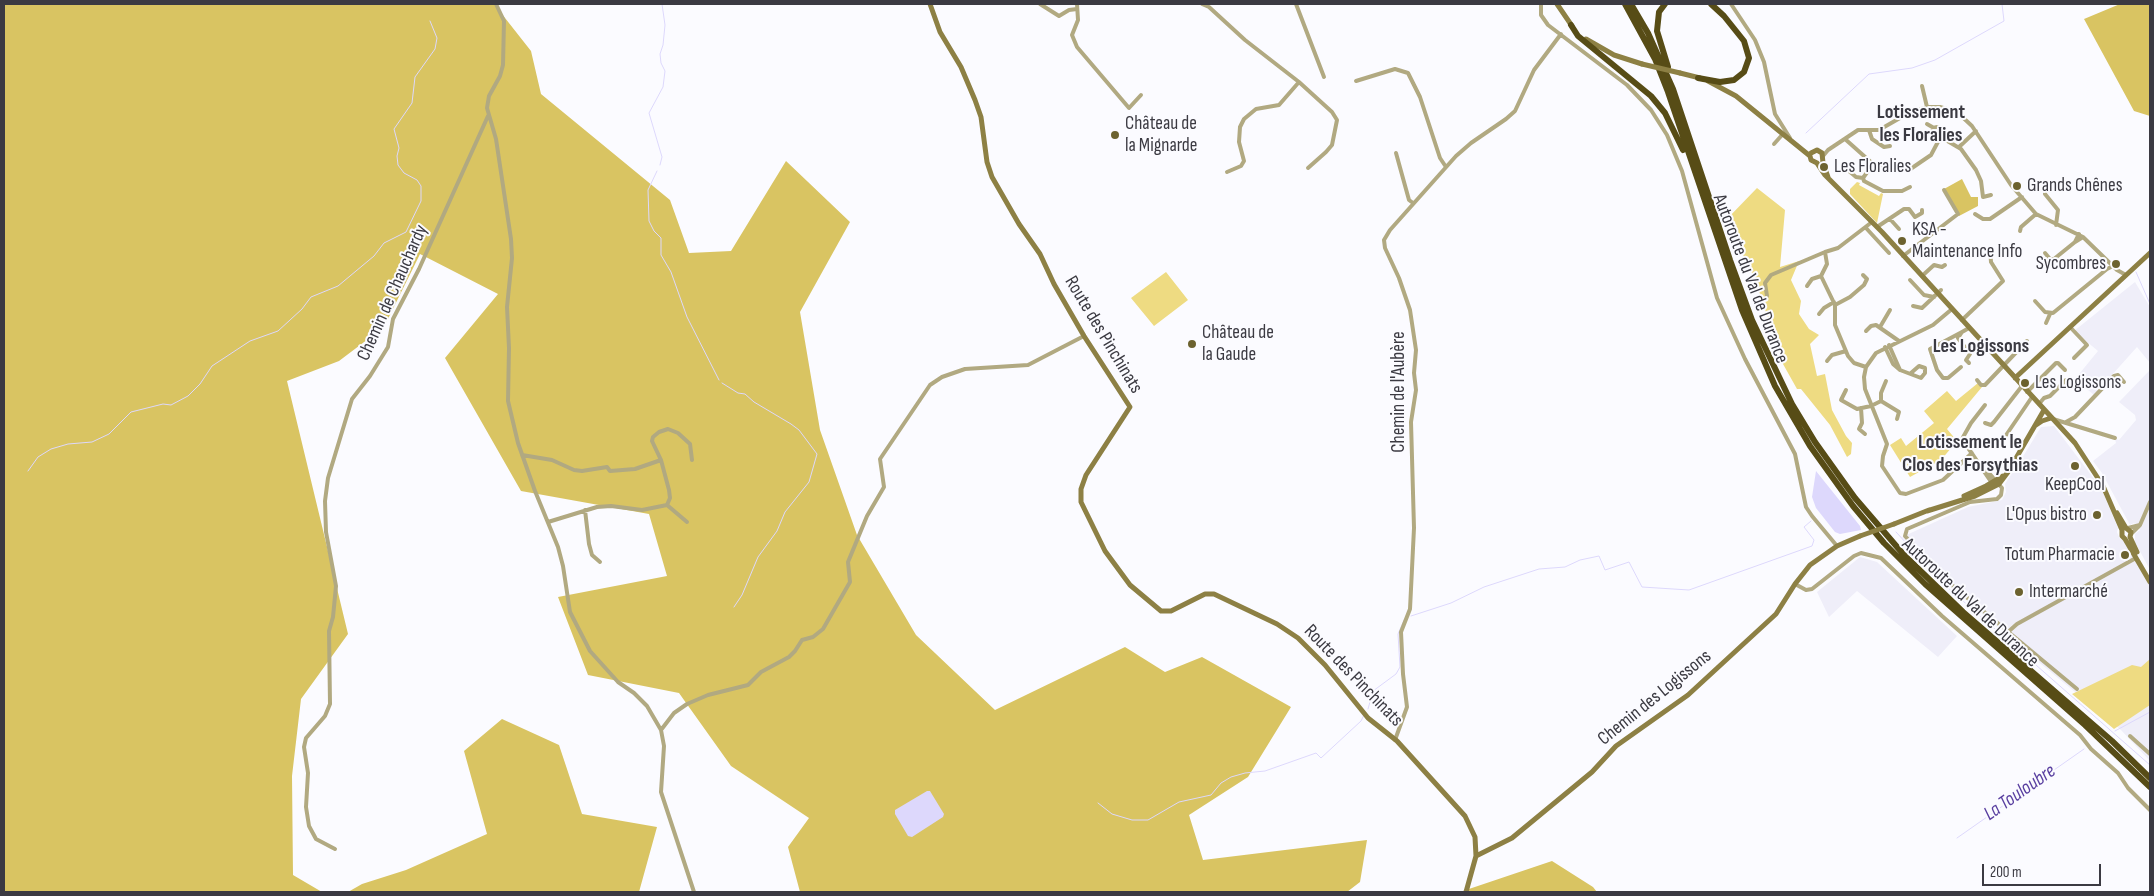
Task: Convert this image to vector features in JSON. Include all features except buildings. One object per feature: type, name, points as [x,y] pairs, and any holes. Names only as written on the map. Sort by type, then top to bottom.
[{"type":"highway","name":"Autoroute du Val de Durance","points":[[1625,4],[1654,59],[1668,92],[1734,290],[1760,355],[1810,446],[1853,506],[1884,543],[1924,584],[2085,725],[2150,787]]},
{"type":"highway","name":"Autoroute du Val de Durance","points":[[1631,4],[1661,61],[1684,121],[1752,320],[1792,404],[1834,471],[1878,527],[1933,584],[2150,778]]},
{"type":"highway","points":[[1665,4],[1659,12],[1657,31],[1680,100],[1684,121]]},
{"type":"highway","points":[[1698,78],[1720,82],[1734,80],[1744,72],[1749,58],[1744,41],[1724,16],[1711,4]]},
{"type":"highway","points":[[1571,25],[1578,36],[1644,89],[1665,113],[1681,144],[1722,264],[1734,290]]},
{"type":"street","points":[[496,4],[504,21],[504,52],[502,72],[489,96],[488,116],[496,139],[511,233],[512,258],[507,307],[509,348],[508,401],[522,455],[563,566],[570,612],[590,651],[618,682],[634,693],[647,706],[661,730],[664,746],[661,792],[694,892]]},
{"type":"street","name":"Route des Pinchinats","points":[[930,4],[940,32],[961,67],[975,100],[981,117],[987,162],[992,177],[1017,221],[1040,254],[1054,284],[1084,336],[1130,407],[1086,475],[1080,489],[1080,496],[1096,536],[1121,574],[1153,606],[1165,612],[1176,609],[1208,593],[1214,594],[1277,624],[1298,638],[1315,654],[1368,718],[1395,740],[1465,816],[1475,837],[1476,856],[1466,892]]},
{"type":"street","points":[[1040,4],[1059,16],[1077,6],[1078,20],[1072,35],[1077,47],[1129,108],[1141,95]]},
{"type":"street","points":[[1202,4],[1209,7],[1245,40],[1299,82],[1323,103],[1337,120],[1332,145],[1308,168]]},
{"type":"street","points":[[1296,4],[1324,76]]},
{"type":"street","points":[[1541,4],[1543,20],[1628,85],[1651,110],[1667,135],[1682,171],[1717,298],[1745,359],[1795,454],[1806,507],[1837,546]]},
{"type":"street","points":[[1557,4],[1571,25],[1586,39],[1603,50],[1620,58],[1698,78],[1736,96],[1782,135],[1811,155]]},
{"type":"street","points":[[1731,4],[1756,40],[1764,62],[1775,114],[1775,119],[1771,126]]},
{"type":"street","name":"Chemin de l'Aubère","points":[[1395,740],[1407,707],[1401,632],[1410,609],[1414,528],[1411,422],[1416,390],[1414,373],[1416,350],[1410,310],[1399,278],[1385,248],[1384,240],[1387,233],[1446,167],[1471,143],[1511,115],[1521,99],[1534,70],[1561,34]]},
{"type":"street","points":[[1356,81],[1395,68],[1408,73],[1420,97],[1440,158],[1446,167]]},
{"type":"street","points":[[1227,172],[1241,166],[1244,161],[1239,142],[1240,127],[1244,119],[1256,109],[1279,105],[1299,82]]},
{"type":"street","points":[[1922,86],[1927,107]]},
{"type":"street","points":[[1816,163],[1823,158],[1828,150],[1858,130],[1879,130],[1907,114],[1927,107],[1940,107],[1956,112],[1964,117],[1976,131],[2011,185],[2036,214],[2081,236],[2124,277]]},
{"type":"street","points":[[1775,114],[1788,135],[1802,150]]},
{"type":"street","name":"Chemin de Chauchardy","points":[[335,849],[316,838],[309,826],[306,807],[308,773],[304,746],[306,738],[325,716],[330,704],[329,631],[333,617],[336,586],[326,532],[325,501],[328,478],[352,399],[370,376],[388,347],[393,319],[419,270],[488,116]]},
{"type":"street","points":[[1928,124],[1934,128],[1933,134],[1959,147],[1982,181],[1983,197],[1991,195]]},
{"type":"street","points":[[1869,130],[1872,139],[1884,147],[1890,146]]},
{"type":"street","points":[[1959,147],[1976,131]]},
{"type":"street","points":[[1774,144],[1782,135]]},
{"type":"street","points":[[1909,170],[1932,155],[1939,137]]},
{"type":"street","points":[[1845,139],[1872,162],[1872,168],[1863,178]]},
{"type":"street","points":[[1811,155],[1819,151],[1828,150]]},
{"type":"street","points":[[1819,151],[1830,179]]},
{"type":"street","points":[[1396,153],[1410,200],[1413,203]]},
{"type":"street","points":[[1811,155],[1811,160],[1816,163],[1938,293],[2085,457],[2150,577]]},
{"type":"street","points":[[1843,166],[1856,177],[1863,178],[1864,181],[1883,191],[1902,190],[1910,187]]},
{"type":"street","points":[[1872,168],[1886,168]]},
{"type":"street","points":[[1903,256],[1958,214],[1944,190]]},
{"type":"street","points":[[2045,190],[2045,194],[2058,210],[2056,225]]},
{"type":"street","points":[[1975,214],[1983,219],[1990,219],[2022,197]]},
{"type":"street","points":[[1877,227],[1904,209],[1909,209],[1915,217],[1922,213],[1922,210]]},
{"type":"street","points":[[2020,232],[2021,227],[2036,214]]},
{"type":"street","points":[[1890,218],[1899,229]]},
{"type":"street","points":[[1768,296],[1765,283],[1771,275],[1838,248],[1872,222]]},
{"type":"street","points":[[1866,228],[1889,252]]},
{"type":"street","points":[[2045,254],[2050,259],[2054,259],[2081,236]]},
{"type":"street","points":[[1962,320],[2003,281],[1991,262],[1990,248]]},
{"type":"street","points":[[1807,286],[1812,279],[1821,276],[1827,264],[1826,252]]},
{"type":"street","points":[[2015,378],[2150,253]]},
{"type":"street","points":[[2107,269],[2109,262]]},
{"type":"street","points":[[1922,276],[1934,265],[1942,267],[1945,265]]},
{"type":"street","points":[[2046,323],[2050,314],[2113,266]]},
{"type":"street","points":[[1818,314],[1824,308],[1850,297],[1864,285],[1867,279],[1863,275]]},
{"type":"street","points":[[1821,276],[1835,304],[1835,322],[1846,351],[1854,363],[1866,368]]},
{"type":"street","points":[[1910,280],[1924,294],[1938,293]]},
{"type":"street","points":[[1913,306],[1922,308],[1938,293]]},
{"type":"street","points":[[2035,302],[2050,314]]},
{"type":"street","points":[[1952,309],[1933,326],[1899,340],[1876,353],[1866,368],[1864,376],[1865,389],[1887,444],[1882,466],[1903,495],[1943,480],[1972,453]]},
{"type":"street","points":[[1880,327],[1890,310]]},
{"type":"street","points":[[1866,330],[1874,325],[1899,340]]},
{"type":"street","points":[[2070,327],[2087,344],[2074,358]]},
{"type":"street","points":[[1961,367],[1948,378],[1943,378],[1937,370],[1930,349],[1968,328]]},
{"type":"street","points":[[1962,332],[1958,341],[1970,354],[1966,360],[1969,363]]},
{"type":"street","points":[[661,730],[674,713],[687,704],[708,694],[748,685],[761,672],[789,657],[802,640],[813,637],[823,629],[847,588],[850,578],[848,562],[867,516],[884,487],[880,459],[930,385],[942,377],[965,370],[1028,365],[1084,336]]},
{"type":"street","points":[[1977,380],[1981,385],[1985,386],[2027,341]]},
{"type":"street","points":[[1887,346],[1900,370],[1911,373]]},
{"type":"street","points":[[1827,361],[1832,355],[1846,351]]},
{"type":"street","points":[[2027,392],[2056,363],[2065,370]]},
{"type":"street","points":[[2066,422],[2075,417],[2114,376],[2118,375],[2124,382]]},
{"type":"street","points":[[2039,404],[2066,380]]},
{"type":"street","points":[[1881,401],[1881,393],[1886,381]]},
{"type":"street","points":[[1985,423],[1991,425],[1994,422],[2022,386]]},
{"type":"street","points":[[1846,390],[1841,400],[1856,409],[1871,406],[1881,401]]},
{"type":"street","points":[[1992,446],[1998,447],[2032,397]]},
{"type":"street","points":[[1881,401],[1899,412],[1897,420]]},
{"type":"street","points":[[1985,405],[1962,437],[1984,471],[2002,491],[2000,497],[1995,501],[1970,502],[1907,529],[1905,534],[1947,581],[2077,689]]},
{"type":"street","points":[[1861,408],[1862,423],[1859,429],[1865,434]]},
{"type":"street","points":[[1927,511],[1975,496],[2008,472],[2044,410]]},
{"type":"street","points":[[2034,428],[2042,421],[2051,418],[2115,438]]},
{"type":"street","points":[[667,505],[670,498],[661,460],[652,441],[653,437],[659,432],[668,429],[678,433],[690,444],[692,460]]},
{"type":"street","points":[[522,455],[552,460],[574,470],[582,471],[607,468],[610,471],[635,470],[661,460]]},
{"type":"street","points":[[1927,511],[1995,483]]},
{"type":"street","points":[[2129,537],[2140,525],[2150,502]]},
{"type":"street","points":[[548,522],[585,510],[611,506],[642,510],[667,505]]},
{"type":"street","points":[[667,505],[687,522]]},
{"type":"street","points":[[585,510],[592,555],[600,562]]},
{"type":"street","name":"Chemin des Logissons","points":[[1476,856],[1512,838],[1592,772],[1616,746],[1699,685],[1752,634],[1776,614],[1810,565],[1837,546],[1927,511]]},
{"type":"street","points":[[2125,529],[2140,525]]},
{"type":"street","points":[[2125,529],[2122,536],[2129,537]]},
{"type":"street","points":[[2129,537],[2136,558],[2150,582]]},
{"type":"street","points":[[1795,584],[1806,590],[1812,589],[1854,556],[1862,552],[1881,558],[1942,616],[2080,735],[2091,749],[2118,773],[2128,788],[2150,810]]},
{"type":"street","points":[[2008,632],[2017,624],[2136,558]]},
{"type":"street","points":[[2130,736],[2150,754]]},
{"type":"shaded area","points":[[4,4],[494,4],[531,51],[541,94],[670,200],[689,253],[731,251],[786,161],[850,222],[800,312],[820,430],[857,535],[916,635],[995,710],[1125,647],[1165,672],[1202,657],[1291,707],[1248,777],[1189,815],[1203,860],[1367,840],[1360,882],[1347,892],[800,892],[788,847],[809,818],[731,766],[679,693],[588,675],[558,597],[667,576],[649,514],[521,491],[445,358],[498,294],[420,254],[384,327],[339,361],[287,381],[348,634],[301,699],[292,776],[293,875],[322,892],[4,892]]},
{"type":"shaded area","points":[[2120,4],[2150,4],[2150,116],[2134,111],[2084,19]]},
{"type":"shaded area","points":[[1962,179],[1971,197],[1978,197],[1978,206],[1959,216],[1944,189]]},
{"type":"shaded area","points":[[1857,182],[1879,196],[1881,193],[1883,194],[1877,223],[1850,194],[1850,189]]},
{"type":"shaded area","points":[[1757,188],[1785,210],[1780,267],[1799,261],[1791,280],[1801,301],[1799,314],[1809,329],[1819,335],[1810,344],[1817,376],[1825,374],[1832,410],[1846,436],[1852,443],[1851,454],[1847,457],[1830,425],[1801,389],[1797,389],[1783,364],[1755,279],[1726,220]]},
{"type":"shaded area","points":[[1166,272],[1188,300],[1154,326],[1131,298]]},
{"type":"shaded area","points":[[2135,282],[2150,307],[2150,363],[2137,347],[2094,395],[2075,379],[2098,351],[2074,331]]},
{"type":"shaded area","points":[[2150,370],[2150,570],[2135,542],[2135,534],[2140,530],[2134,523],[2130,525],[2102,473],[2093,461],[2116,443],[2115,439],[2119,440],[2136,420],[2135,415],[2119,402]]},
{"type":"shaded area","points":[[1978,383],[1982,387],[1947,429],[1957,441],[1941,460],[1910,477],[1890,445],[1901,438],[1906,446],[1934,423],[1924,411],[1947,391],[1956,401]]},
{"type":"shaded area","points":[[2054,426],[2101,488],[2118,528],[2117,532],[2120,539],[2125,541],[2150,584],[2150,761],[2121,730],[2001,631],[1937,574],[1902,537],[1968,507],[2002,500],[2006,492],[2005,484],[2041,427]]},
{"type":"shaded area","points":[[1816,471],[1860,526],[1861,530],[1840,534],[1835,532],[1816,508],[1812,497]]},
{"type":"shaded area","points":[[1860,557],[1877,562],[1957,636],[1938,657],[1857,591],[1829,617],[1817,592]]},
{"type":"shaded area","points":[[2150,659],[2150,705],[2114,729],[2072,694],[2132,665],[2141,667]]},
{"type":"shaded area","points":[[502,719],[559,745],[582,814],[657,827],[639,892],[348,892],[362,884],[406,870],[487,834],[464,751]]},
{"type":"shaded area","points":[[930,791],[944,814],[943,817],[912,837],[908,836],[895,814],[895,810]]},
{"type":"shaded area","points":[[1552,861],[1593,887],[1597,892],[1460,892]]},
{"type":"waterway","points":[[660,165],[662,157],[649,113],[663,87],[665,71],[661,63],[660,54],[665,25],[662,4]]},
{"type":"waterway","points":[[1806,133],[1869,74],[1912,68],[1935,60],[2004,21],[2002,4]]},
{"type":"waterway","points":[[28,471],[38,457],[51,449],[68,444],[92,442],[109,434],[131,412],[163,404],[171,405],[188,396],[200,384],[212,366],[250,341],[278,331],[302,309],[311,297],[338,286],[374,256],[384,243],[406,232],[421,201],[421,186],[417,180],[404,173],[398,165],[397,156],[399,148],[394,129],[412,103],[415,77],[435,49],[437,38],[430,21]]},
{"type":"waterway","points":[[657,171],[648,190],[649,221],[654,231],[661,238],[661,255],[671,272],[687,317],[719,380]]},
{"type":"waterway","name":"La Touloubre","points":[[2136,272],[2150,304]]},
{"type":"waterway","points":[[722,383],[738,393],[745,394],[754,402],[791,424],[799,430],[817,454],[809,482],[785,512],[777,531],[758,557],[742,595],[734,607]]},
{"type":"waterway","points":[[1411,616],[1451,603],[1484,587],[1539,569],[1565,567],[1580,560],[1599,556],[1605,570],[1629,562],[1642,587],[1689,590],[1812,546],[1814,540],[1804,527],[1811,521]]},
{"type":"waterway","points":[[1896,532],[1947,587],[2150,765]]},
{"type":"waterway","points":[[1368,709],[1373,691],[1396,674],[1400,667],[1398,634],[1404,620]]},
{"type":"waterway","name":"La Touloubre","points":[[2115,731],[2150,712]]},
{"type":"waterway","points":[[1098,803],[1112,814],[1132,820],[1148,820],[1179,802],[1211,795],[1221,783],[1231,777],[1245,773],[1265,771],[1316,753],[1321,758],[1361,721],[1364,715]]},
{"type":"waterway","name":"La Touloubre","points":[[1957,838],[2084,749]]},
{"type":"place","name":"Château de la Mignarde","points":[[1115,135]]},
{"type":"place","name":"Les Floralies","points":[[1824,167]]},
{"type":"place","name":"Grands Chênes","points":[[2017,186]]},
{"type":"place","name":"KSA - Maintenance Info","points":[[1902,241]]},
{"type":"place","name":"Sycombres","points":[[2116,264]]},
{"type":"place","name":"Château de la Gaude","points":[[1192,344]]},
{"type":"place","name":"Les Logissons","points":[[2025,383]]},
{"type":"place","name":"KeepCool","points":[[2075,466]]},
{"type":"place","name":"L'Opus bistro","points":[[2097,515]]},
{"type":"place","name":"Totum Pharmacie","points":[[2125,555]]},
{"type":"place","name":"Intermarché","points":[[2019,592]]},
{"type":"district","name":"Lotissement les Floralies","points":[[1921,124]]},
{"type":"district","name":"Les Logissons","points":[[1981,347]]},
{"type":"district","name":"Lotissement le Clos des Forsythias","points":[[1970,454]]}]
